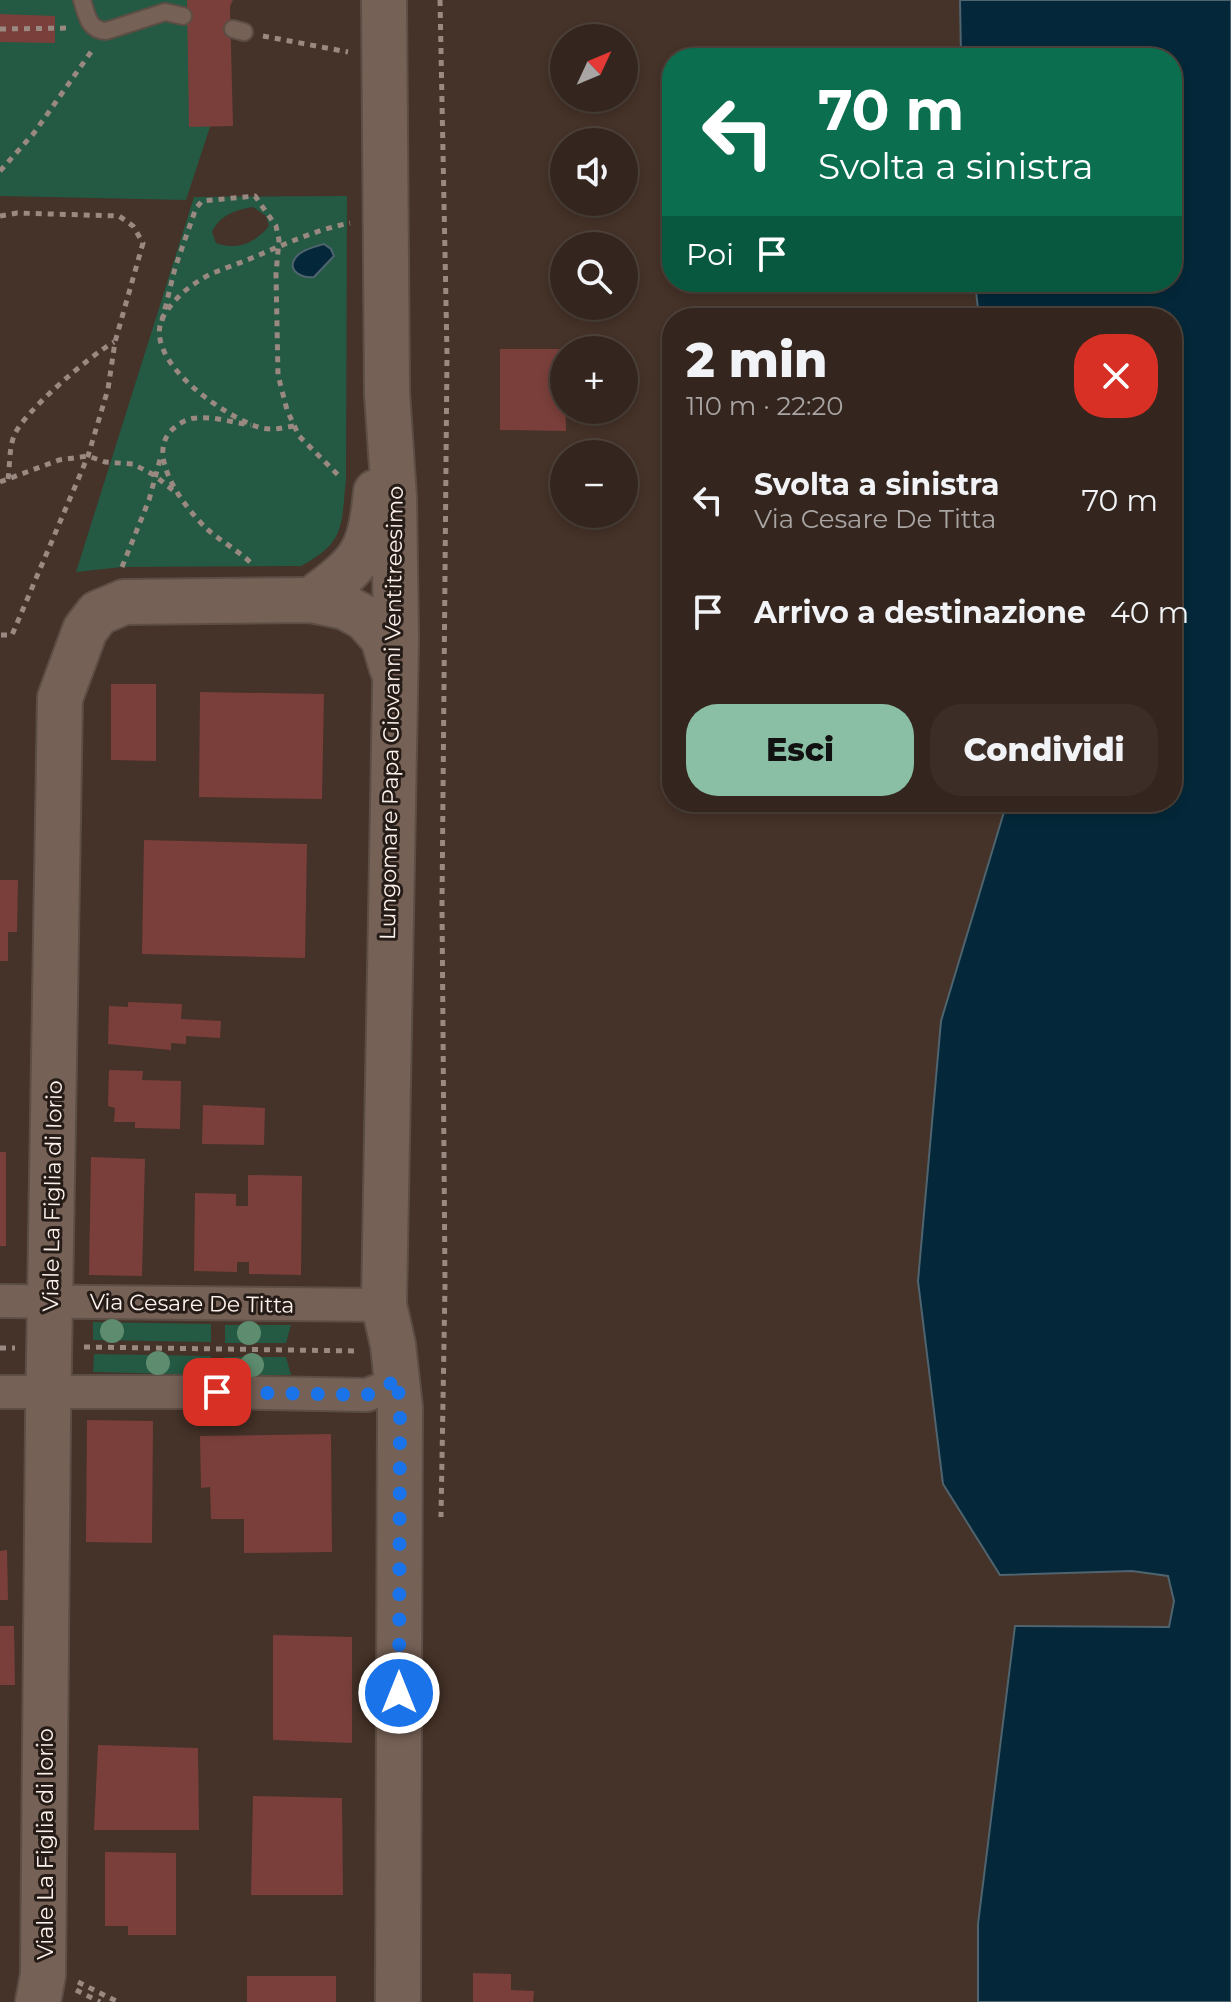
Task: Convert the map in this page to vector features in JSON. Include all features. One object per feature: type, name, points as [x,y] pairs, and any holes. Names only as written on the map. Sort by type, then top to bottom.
[{"type":"street","name":"Lungomare Papa Giovanni Ventitreesimo","points":[[384,0],[387,393],[394,497],[394,680],[384,1305],[393,1345],[382,1364],[400,1408],[398,2002]]},
{"type":"street","points":[[311,600],[357,562],[372,533],[387,393]]},
{"type":"street","name":"Viale La Figlia di Iorio","points":[[62,1991],[43,1975],[60,698],[85,630],[98,613],[124,602],[311,600],[345,607],[365,618],[383,638],[394,680]]},
{"type":"street","name":"Via Cesare De Titta","points":[[0,1301],[384,1305]]},
{"type":"street","points":[[0,1392],[367,1395],[387,1387],[382,1364]]},
{"type":"lane","points":[[82,0],[91,26],[106,31],[165,12],[183,16]]},
{"type":"path","points":[[440,0],[447,354],[443,975]]},
{"type":"path","points":[[0,29],[55,30]]},
{"type":"path","points":[[239,30],[384,59]]},
{"type":"path","points":[[0,171],[34,133],[106,31]]},
{"type":"path","points":[[256,426],[214,402],[167,360],[159,338],[175,268],[196,208],[202,201],[210,199],[255,196],[276,226],[279,246],[276,274],[278,375],[287,410],[294,426],[314,451],[342,479],[346,479]]},
{"type":"path","points":[[0,216],[17,213],[119,216],[133,226],[143,243],[115,342],[108,389],[88,456],[12,635],[0,635]]},
{"type":"path","points":[[162,321],[179,295],[199,280],[279,246],[350,223]]},
{"type":"path","points":[[8,480],[14,435],[39,404],[98,352],[115,342]]},
{"type":"path","points":[[122,572],[149,500],[165,435],[180,422],[196,418],[269,429],[294,426]]},
{"type":"path","points":[[162,451],[167,474],[183,499],[206,527],[257,569]]},
{"type":"path","points":[[0,482],[59,460],[88,456],[105,462],[133,464],[154,475],[183,499]]},
{"type":"path","points":[[79,1347],[382,1364]]},
{"type":"path","points":[[62,1991],[100,2002]]},
{"type":"path","points":[[62,1991],[118,2002]]},
{"type":"green space","points":[[0,0],[211,0],[210,127],[186,200],[0,196]]},
{"type":"green space","points":[[347,196],[346,479],[338,531],[326,549],[301,566],[122,567],[76,572],[194,197]],"holes":[[[253,207],[266,216],[269,226],[252,241],[238,246],[216,243],[212,232],[219,221],[229,214]]]},
{"type":"green space","points":[[93,1322],[211,1324],[211,1342],[93,1340]]},
{"type":"green space","points":[[225,1325],[291,1325],[286,1343],[225,1343]]},
{"type":"green space","points":[[94,1354],[211,1356],[211,1375],[93,1372]]},
{"type":"green space","points":[[225,1357],[286,1357],[291,1375],[225,1375]]},
{"type":"water","points":[[960,0],[1231,0],[1231,2002],[978,2002],[978,1924],[1015,1626],[1169,1627],[1174,1601],[1168,1576],[1132,1571],[1000,1575],[943,1484],[918,1281],[941,1021],[1004,812],[1182,812],[1182,308],[978,308],[976,292],[1182,292],[1182,48],[961,48]]},
{"type":"water","points":[[324,244],[334,256],[314,277],[295,272],[293,264],[299,254]]},
{"type":"building","points":[[187,0],[233,0],[230,6],[233,126],[189,127]]},
{"type":"building","points":[[0,14],[55,16],[55,43],[0,42]]},
{"type":"building","points":[[500,349],[550,349],[550,424],[566,424],[566,431],[500,430]]},
{"type":"building","points":[[111,684],[156,684],[156,761],[111,760]]},
{"type":"building","points":[[200,692],[324,694],[322,799],[199,797]]},
{"type":"building","points":[[144,840],[307,844],[305,958],[142,954]]},
{"type":"building","points":[[0,880],[18,880],[17,932],[8,932],[8,961],[0,961]]},
{"type":"building","points":[[128,1002],[182,1004],[181,1019],[221,1021],[220,1038],[186,1036],[186,1044],[171,1043],[171,1050],[108,1044],[109,1006],[128,1007]]},
{"type":"building","points":[[109,1070],[143,1071],[142,1080],[181,1081],[180,1129],[135,1128],[135,1122],[114,1122],[115,1108],[108,1106]]},
{"type":"building","points":[[203,1105],[265,1108],[264,1145],[202,1144]]},
{"type":"building","points":[[0,1152],[6,1152],[6,1246],[0,1246]]},
{"type":"building","points":[[91,1157],[145,1159],[142,1276],[89,1275]]},
{"type":"building","points":[[248,1175],[302,1176],[301,1275],[249,1274],[249,1262],[237,1262],[237,1272],[194,1271],[195,1193],[236,1194],[236,1206],[248,1206]]},
{"type":"building","points":[[87,1420],[153,1421],[152,1543],[86,1542]]},
{"type":"building","points":[[331,1434],[332,1552],[244,1553],[244,1519],[211,1519],[210,1487],[201,1488],[200,1436]]},
{"type":"building","points":[[7,1550],[8,1600],[0,1600],[0,1551]]},
{"type":"building","points":[[0,1626],[14,1626],[15,1685],[0,1685]]},
{"type":"building","points":[[273,1635],[352,1637],[352,1743],[273,1740]]},
{"type":"building","points":[[98,1745],[198,1748],[199,1830],[94,1830]]},
{"type":"building","points":[[253,1796],[342,1798],[343,1895],[251,1895]]},
{"type":"building","points":[[105,1852],[176,1853],[176,1935],[128,1935],[128,1926],[105,1926]]},
{"type":"building","points":[[473,1973],[511,1974],[511,1990],[534,1991],[533,2002],[473,2002]]},
{"type":"building","points":[[247,1976],[336,1976],[336,2002],[247,2002]]},
{"type":"route","points":[[217,1392],[367,1395],[387,1387],[397,1377],[400,1408],[399,1693]]}]
